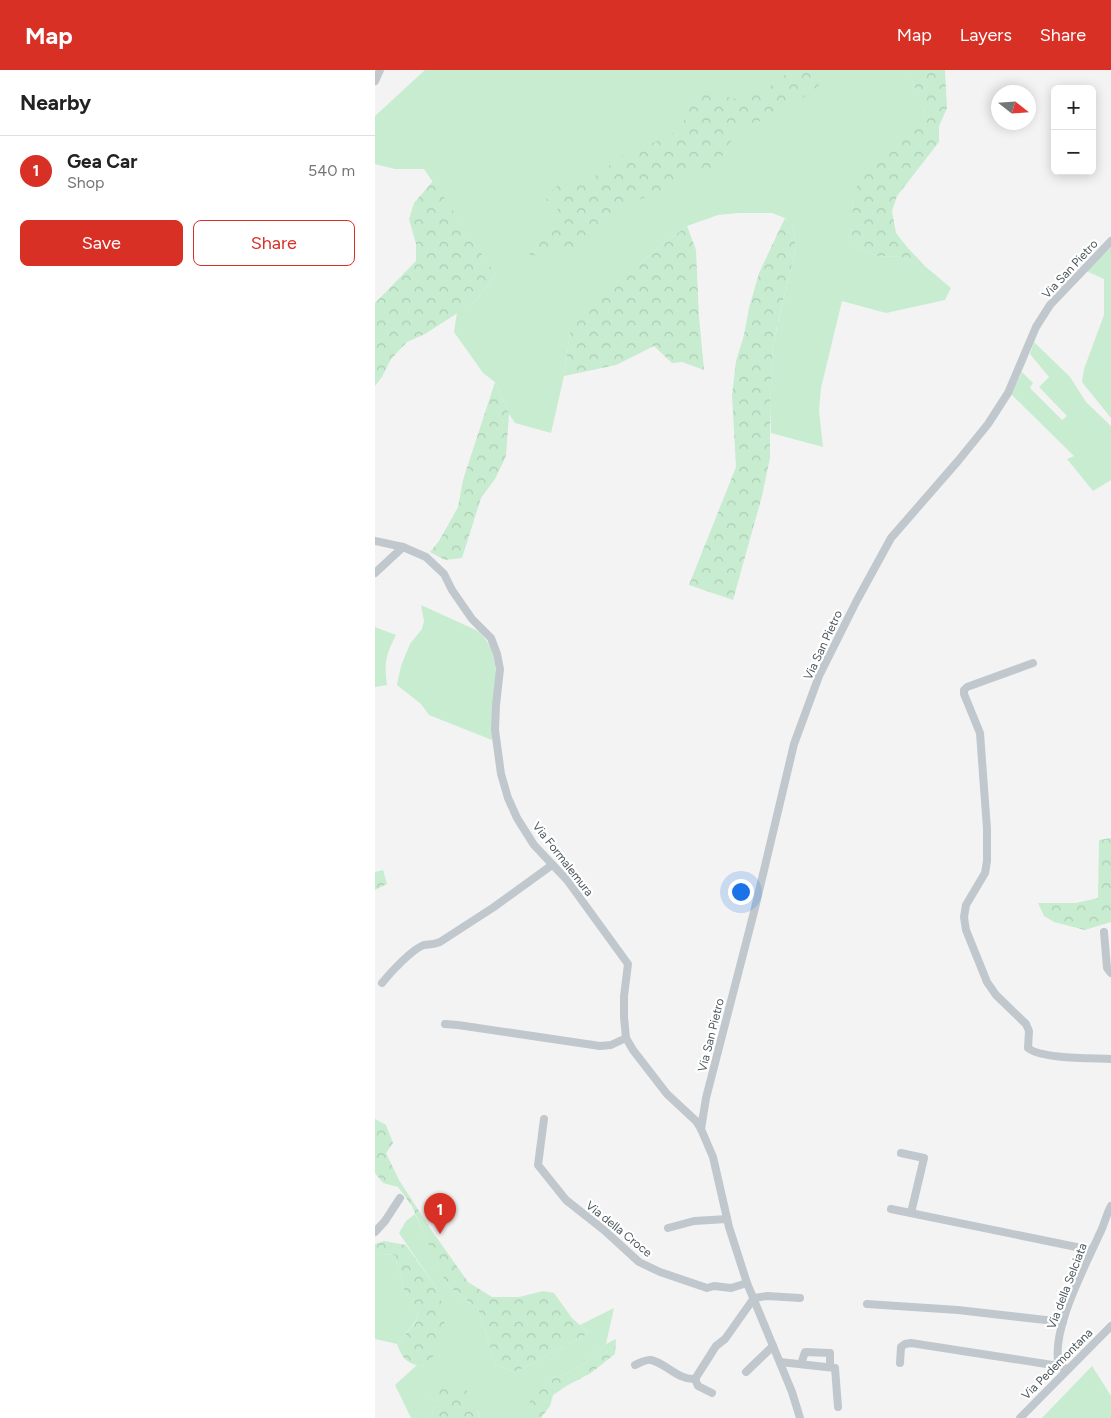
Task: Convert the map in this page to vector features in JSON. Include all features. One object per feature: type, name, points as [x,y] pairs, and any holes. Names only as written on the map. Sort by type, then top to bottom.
[{"type":"street","points":[[375,81],[380,70]]},
{"type":"street","name":"Via San Pietro","points":[[701,1129],[706,1098],[755,908],[794,744],[819,676],[891,538],[958,462],[988,424],[1008,393],[1036,327],[1050,305],[1111,241]]},
{"type":"street","name":"Via Formalemura","points":[[375,541],[403,547],[426,557],[444,574],[452,590],[472,619],[491,638],[499,669],[495,705],[495,730],[501,774],[508,798],[517,818],[534,845],[567,880],[627,964],[624,996],[626,1038],[667,1094],[701,1129]]},
{"type":"street","points":[[375,573],[403,547]]},
{"type":"street","points":[[1033,663],[967,687],[964,690],[980,733],[987,828],[987,862],[985,873],[966,905],[964,917],[966,930],[987,982],[996,995],[1026,1024],[1029,1031],[1028,1048],[1033,1052],[1058,1056],[1111,1059]]},
{"type":"street","points":[[382,983],[391,971],[419,949],[425,945],[431,946],[440,942],[494,908],[552,865]]},
{"type":"street","points":[[1104,932],[1107,968],[1111,973]]},
{"type":"street","points":[[445,1024],[600,1046],[611,1045],[626,1038]]},
{"type":"street","name":"Via della Croce","points":[[544,1119],[538,1165],[566,1200],[604,1230],[639,1262],[660,1272],[704,1287],[731,1288],[747,1283]]},
{"type":"street","points":[[701,1129],[713,1157],[727,1219],[747,1283],[793,1392],[800,1417],[791,1418]]},
{"type":"street","points":[[901,1153],[924,1158],[911,1213]]},
{"type":"street","points":[[375,1232],[400,1198]]},
{"type":"street","name":"Via della Selciata","points":[[1059,1366],[1057,1352],[1063,1322],[1091,1250],[1111,1206]]},
{"type":"street","points":[[891,1209],[1091,1250]]},
{"type":"street","points":[[668,1228],[694,1220],[727,1219]]},
{"type":"street","points":[[695,1379],[716,1346],[723,1341],[754,1298],[767,1296],[800,1298]]},
{"type":"street","points":[[867,1304],[959,1310],[1063,1322]]},
{"type":"street","name":"Via Pedemontana","points":[[1020,1418],[1111,1326]]},
{"type":"street","points":[[901,1363],[901,1347],[905,1344],[911,1344],[1059,1366],[1068,1369]]},
{"type":"street","points":[[746,1372],[773,1346]]},
{"type":"street","points":[[801,1364],[805,1352],[830,1353],[830,1366]]},
{"type":"street","points":[[635,1365],[652,1360],[678,1375],[695,1379]]},
{"type":"street","points":[[780,1362],[835,1368],[838,1407]]},
{"type":"street","points":[[695,1379],[698,1386],[712,1393]]},
{"type":"green space","points":[[425,70],[911,70],[911,78],[925,110],[919,122],[898,135],[853,203],[851,245],[876,256],[900,257],[926,267],[951,288],[945,300],[886,313],[842,301],[821,388],[819,411],[823,447],[771,433],[770,406],[773,348],[796,248],[793,227],[785,218],[772,213],[718,215],[687,226],[660,246],[570,333],[564,376],[551,433],[515,423],[495,382],[483,373],[454,332],[457,312],[473,303],[496,275],[424,169],[395,169],[375,164],[375,116]]},
{"type":"green space","points":[[791,70],[832,70],[817,87],[778,117],[738,126],[716,166],[686,176],[663,190],[631,203],[577,248],[530,256],[529,246],[548,231],[558,208],[546,200],[551,191],[568,177],[577,186],[586,183],[622,156],[667,137],[682,127],[689,106],[702,87],[710,87],[723,96],[741,100],[769,87]]},
{"type":"green space","points":[[911,70],[945,70],[947,108],[939,126],[939,142],[897,196],[892,211],[896,233],[926,267],[900,257],[876,256],[851,245],[854,200],[864,168],[876,154],[914,124],[925,111],[911,78]]},
{"type":"green space","points":[[433,181],[496,275],[473,303],[425,334],[407,342],[391,359],[375,386],[375,303],[416,261],[416,244],[409,219],[414,203]]},
{"type":"green space","points":[[785,218],[793,227],[796,248],[773,348],[770,458],[762,496],[733,600],[689,585],[736,467],[732,395],[736,361],[759,273]]},
{"type":"green space","points":[[687,226],[696,250],[704,370],[682,362],[672,363],[654,346],[616,365],[564,376],[570,333],[582,312],[598,295],[638,266],[660,246]]},
{"type":"green space","points":[[1111,247],[1111,418],[1082,382],[1084,369],[1104,315],[1104,279],[1086,271]]},
{"type":"green space","points":[[1034,342],[1070,377],[1086,402],[1111,426],[1111,480],[1093,491],[1067,459],[1074,456],[1011,394],[1022,372],[1033,383],[1030,388],[1062,420],[1067,416],[1039,387],[1049,377],[1030,354]]},
{"type":"green space","points":[[495,382],[509,414],[506,456],[495,479],[481,498],[462,558],[445,560],[430,552],[439,541],[458,507],[463,480]]},
{"type":"green space","points":[[421,605],[476,630],[486,639],[492,652],[496,681],[492,740],[429,715],[421,704],[397,685],[401,666],[410,644],[422,629],[424,621]]},
{"type":"green space","points":[[375,627],[396,635],[387,659],[387,685],[375,687]]},
{"type":"green space","points":[[1111,838],[1111,922],[1085,930],[1054,922],[1044,916],[1038,903],[1076,903],[1098,898],[1099,840]]},
{"type":"green space","points":[[383,870],[387,884],[375,890],[375,872]]},
{"type":"green space","points":[[375,1119],[386,1125],[393,1143],[386,1153],[399,1180],[468,1282],[492,1297],[519,1297],[543,1291],[554,1293],[572,1318],[589,1333],[516,1372],[496,1365],[478,1309],[447,1285],[412,1206],[398,1187],[383,1183],[375,1173]]},
{"type":"green space","points":[[415,1214],[447,1285],[478,1309],[496,1365],[516,1372],[589,1333],[580,1325],[614,1308],[606,1344],[587,1362],[571,1372],[549,1379],[524,1418],[480,1418],[478,1411],[429,1397],[436,1402],[431,1418],[411,1418],[395,1385],[417,1365],[423,1367],[437,1289],[399,1233],[406,1221]]},
{"type":"green space","points":[[384,1241],[406,1245],[437,1289],[443,1306],[445,1329],[437,1353],[422,1367],[406,1360],[397,1344],[416,1322],[418,1311],[404,1290],[395,1255],[379,1254],[375,1258],[375,1244]]},
{"type":"green space","points":[[379,1254],[395,1255],[404,1290],[418,1311],[416,1321],[397,1344],[375,1339],[375,1258]]},
{"type":"green space","points":[[616,1339],[615,1354],[591,1373],[553,1395],[550,1406],[541,1418],[524,1418],[529,1403],[539,1386],[549,1379],[571,1372],[587,1362],[606,1344]]},
{"type":"green space","points":[[1092,1366],[1111,1396],[1111,1418],[1042,1418]]},
{"type":"green space","points":[[438,1386],[457,1387],[467,1391],[474,1400],[480,1418],[431,1418],[436,1402],[429,1397],[426,1391]]},
{"type":"place","name":"Gea Car","points":[[440,1234]]}]
